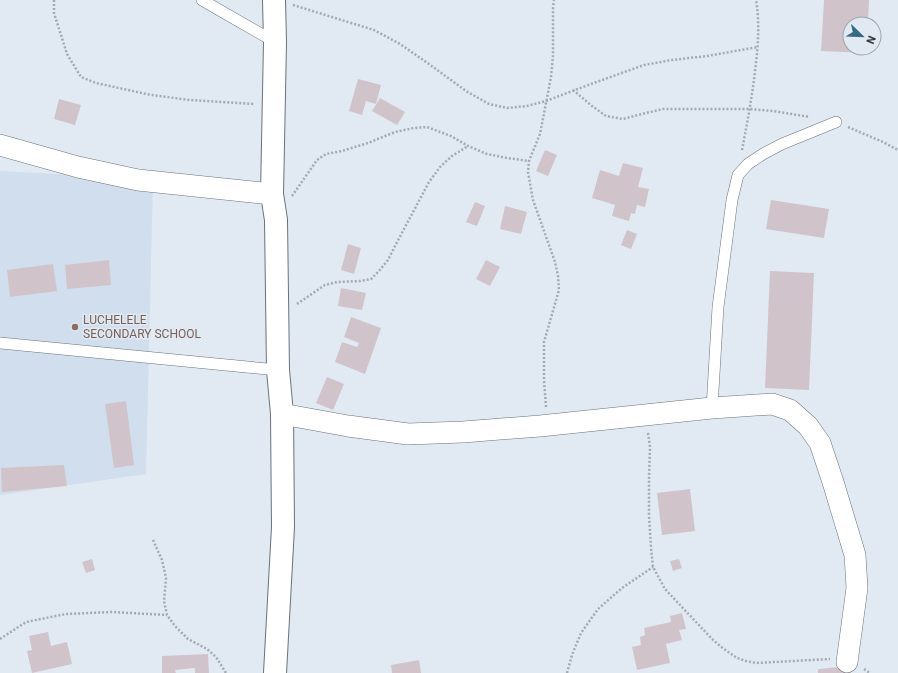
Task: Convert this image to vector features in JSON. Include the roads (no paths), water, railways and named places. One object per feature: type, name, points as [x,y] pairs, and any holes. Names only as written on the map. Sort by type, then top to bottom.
[{"type":"main road","points":[[275,673],[283,527],[282,414],[278,370],[276,220],[272,194],[275,42],[283,2]]},
{"type":"street","points":[[0,145],[78,167],[138,180],[272,194]]},
{"type":"street","points":[[282,414],[348,426],[408,434],[463,432],[540,426],[712,408],[772,404],[790,410],[808,426],[820,443],[855,555],[857,588],[847,662]]},
{"type":"lane","points":[[202,0],[275,42]]},
{"type":"lane","points":[[712,408],[718,308],[732,200],[738,175],[748,164],[763,154],[782,144],[836,122]]},
{"type":"lane","points":[[0,343],[278,370]]},
{"type":"place","name":"LUCHELELE SECONDARY SCHOOL","points":[[75,327]]}]
